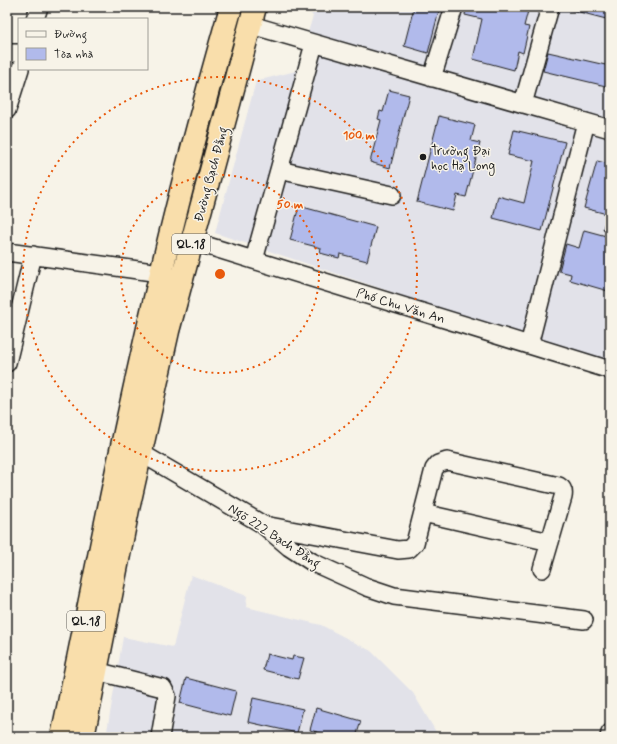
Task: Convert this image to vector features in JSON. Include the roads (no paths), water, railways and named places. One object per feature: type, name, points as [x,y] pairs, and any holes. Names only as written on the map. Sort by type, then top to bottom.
[{"type":"highway","name":"Đường Bạch Đằng","points":[[125,481],[135,384],[160,273],[194,138],[231,7]]},
{"type":"highway","name":"Đường Bạch Đằng","points":[[125,481],[140,453],[168,331],[253,16]]},
{"type":"highway","name":"QL.18","points":[[62,737],[125,481]]},
{"type":"highway","name":"QL.18","points":[[83,737],[96,671],[119,507]]},
{"type":"street","points":[[35,18],[39,7]]},
{"type":"street","points":[[432,78],[454,7]]},
{"type":"street","points":[[523,104],[550,7]]},
{"type":"street","points":[[253,16],[314,44],[610,129]]},
{"type":"street","points":[[254,260],[314,44]]},
{"type":"street","points":[[7,53],[18,54]]},
{"type":"street","points":[[7,110],[20,70]]},
{"type":"street","points":[[529,345],[586,122]]},
{"type":"street","points":[[279,170],[392,195]]},
{"type":"street","name":"Phố Chu Văn An","points":[[192,241],[610,370]]},
{"type":"street","points":[[7,252],[160,273]]},
{"type":"street","points":[[7,363],[33,255]]},
{"type":"street","name":"Ngõ 222 Bạch Đằng","points":[[140,453],[262,524],[312,562],[381,592],[394,596],[584,620]]},
{"type":"street","points":[[262,524],[405,551],[412,547],[415,543],[436,466],[447,461],[562,488],[564,493],[542,569]]},
{"type":"street","points":[[423,513],[550,542]]},
{"type":"street","points":[[96,671],[163,688],[167,696],[160,737]]},
{"type":"place","name":"Trường Đại học Hạ Long","points":[[423,157]]}]
